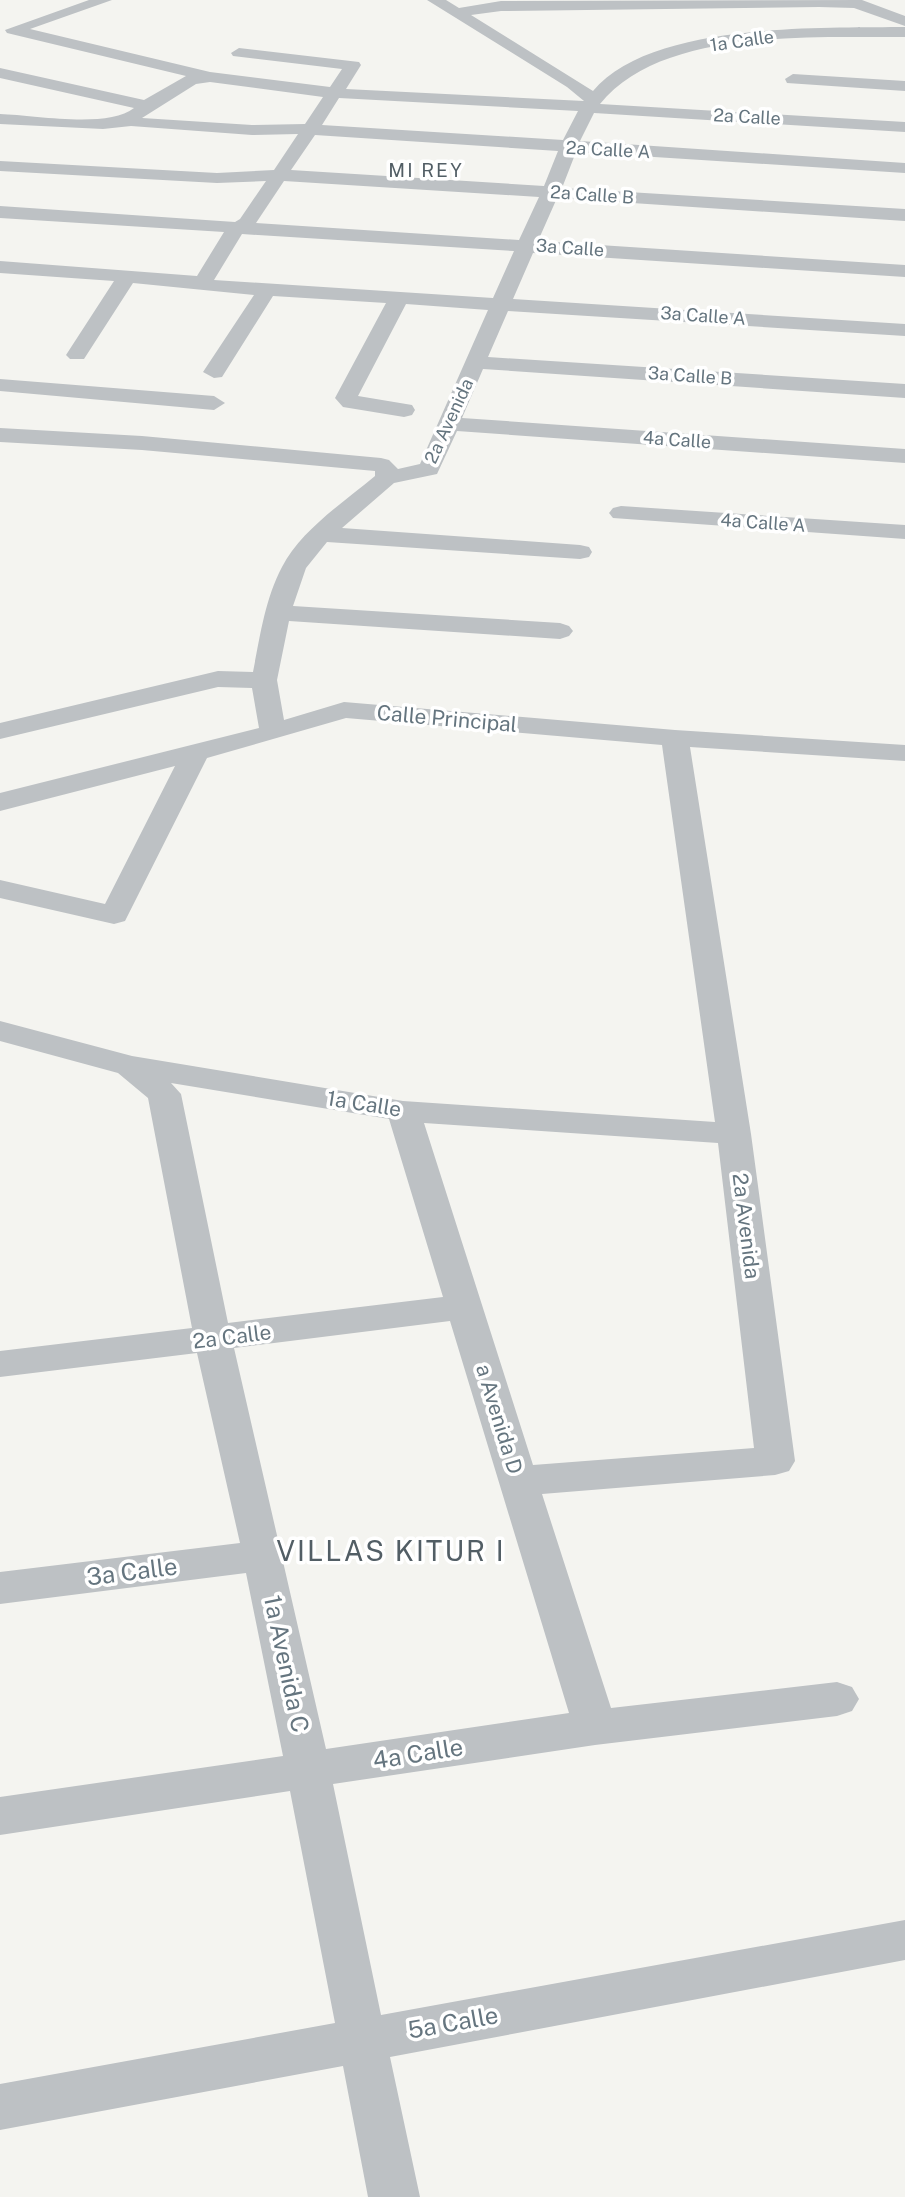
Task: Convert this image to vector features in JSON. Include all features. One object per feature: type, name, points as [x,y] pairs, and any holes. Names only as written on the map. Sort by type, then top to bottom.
[{"type":"street","points":[[435,0],[573,83],[591,104]]},
{"type":"street","points":[[6,32],[98,1]]},
{"type":"street","points":[[456,13],[499,3],[905,2]]},
{"type":"street","points":[[856,3],[905,21]]},
{"type":"street","name":"2a Calle","points":[[6,32],[211,77],[334,93],[591,104],[905,127]]},
{"type":"street","name":"1a Calle","points":[[591,104],[615,79],[680,51],[747,38],[792,34],[905,32]]},
{"type":"street","points":[[792,34],[811,46],[878,50]]},
{"type":"street","points":[[203,282],[236,228],[247,223],[354,65],[239,53]]},
{"type":"street","points":[[0,73],[147,106]]},
{"type":"street","points":[[132,121],[131,119],[147,106],[191,80],[211,77]]},
{"type":"street","points":[[793,79],[905,86]]},
{"type":"street","name":"2a Avenida","points":[[386,478],[412,475],[429,469],[526,245],[591,104]]},
{"type":"street","name":"2a Calle A","points":[[0,119],[103,124],[132,121],[251,130],[294,128],[905,168]]},
{"type":"street","name":"2a Calle B","points":[[0,166],[217,178],[278,175],[905,215]]},
{"type":"street","name":"3a Calle","points":[[0,212],[905,271]]},
{"type":"street","name":"3a Calle A","points":[[5,272],[127,276],[203,282],[210,286],[502,302],[905,330]]},
{"type":"street","points":[[77,355],[127,276]]},
{"type":"street","points":[[214,372],[268,289]]},
{"type":"street","points":[[400,296],[346,398],[351,402],[404,410]]},
{"type":"street","name":"3a Calle B","points":[[475,362],[905,391]]},
{"type":"street","points":[[0,385],[214,403]]},
{"type":"street","name":"4a Calle","points":[[448,424],[905,456]]},
{"type":"street","points":[[0,435],[247,451],[381,465],[387,469],[386,478],[321,534],[294,567],[278,613],[264,680],[274,733]]},
{"type":"street","name":"4a Calle A","points":[[621,513],[905,533]]},
{"type":"street","points":[[321,534],[580,552]]},
{"type":"street","points":[[278,613],[560,631]]},
{"type":"street","points":[[0,731],[218,679],[264,680]]},
{"type":"street","name":"Calle Principal","points":[[0,802],[274,733],[344,710],[675,738],[905,753]]},
{"type":"street","name":"2a Avenida","points":[[518,1481],[775,1461],[734,1134],[675,738]]},
{"type":"street","points":[[0,888],[114,915],[196,752]]},
{"type":"street","points":[[0,1031],[130,1066],[183,1086]]},
{"type":"street","name":"1a Calle","points":[[183,1086],[403,1111],[734,1134]]},
{"type":"street","name":"1a Avenida C","points":[[183,1086],[213,1340],[263,1556],[394,2197]]},
{"type":"street","name":"a Avenida D","points":[[403,1111],[595,1727]]},
{"type":"street","name":"2a Calle","points":[[0,1364],[213,1340],[464,1307]]},
{"type":"street","name":"3a Calle","points":[[0,1588],[263,1556]]},
{"type":"street","name":"4a Calle","points":[[0,1816],[595,1727],[837,1699]]},
{"type":"street","name":"5a Calle","points":[[0,2107],[905,1940]]},
{"type":"district","name":"MI REY","points":[[426,170]]},
{"type":"district","name":"VILLAS KITUR I","points":[[391,1551]]}]
